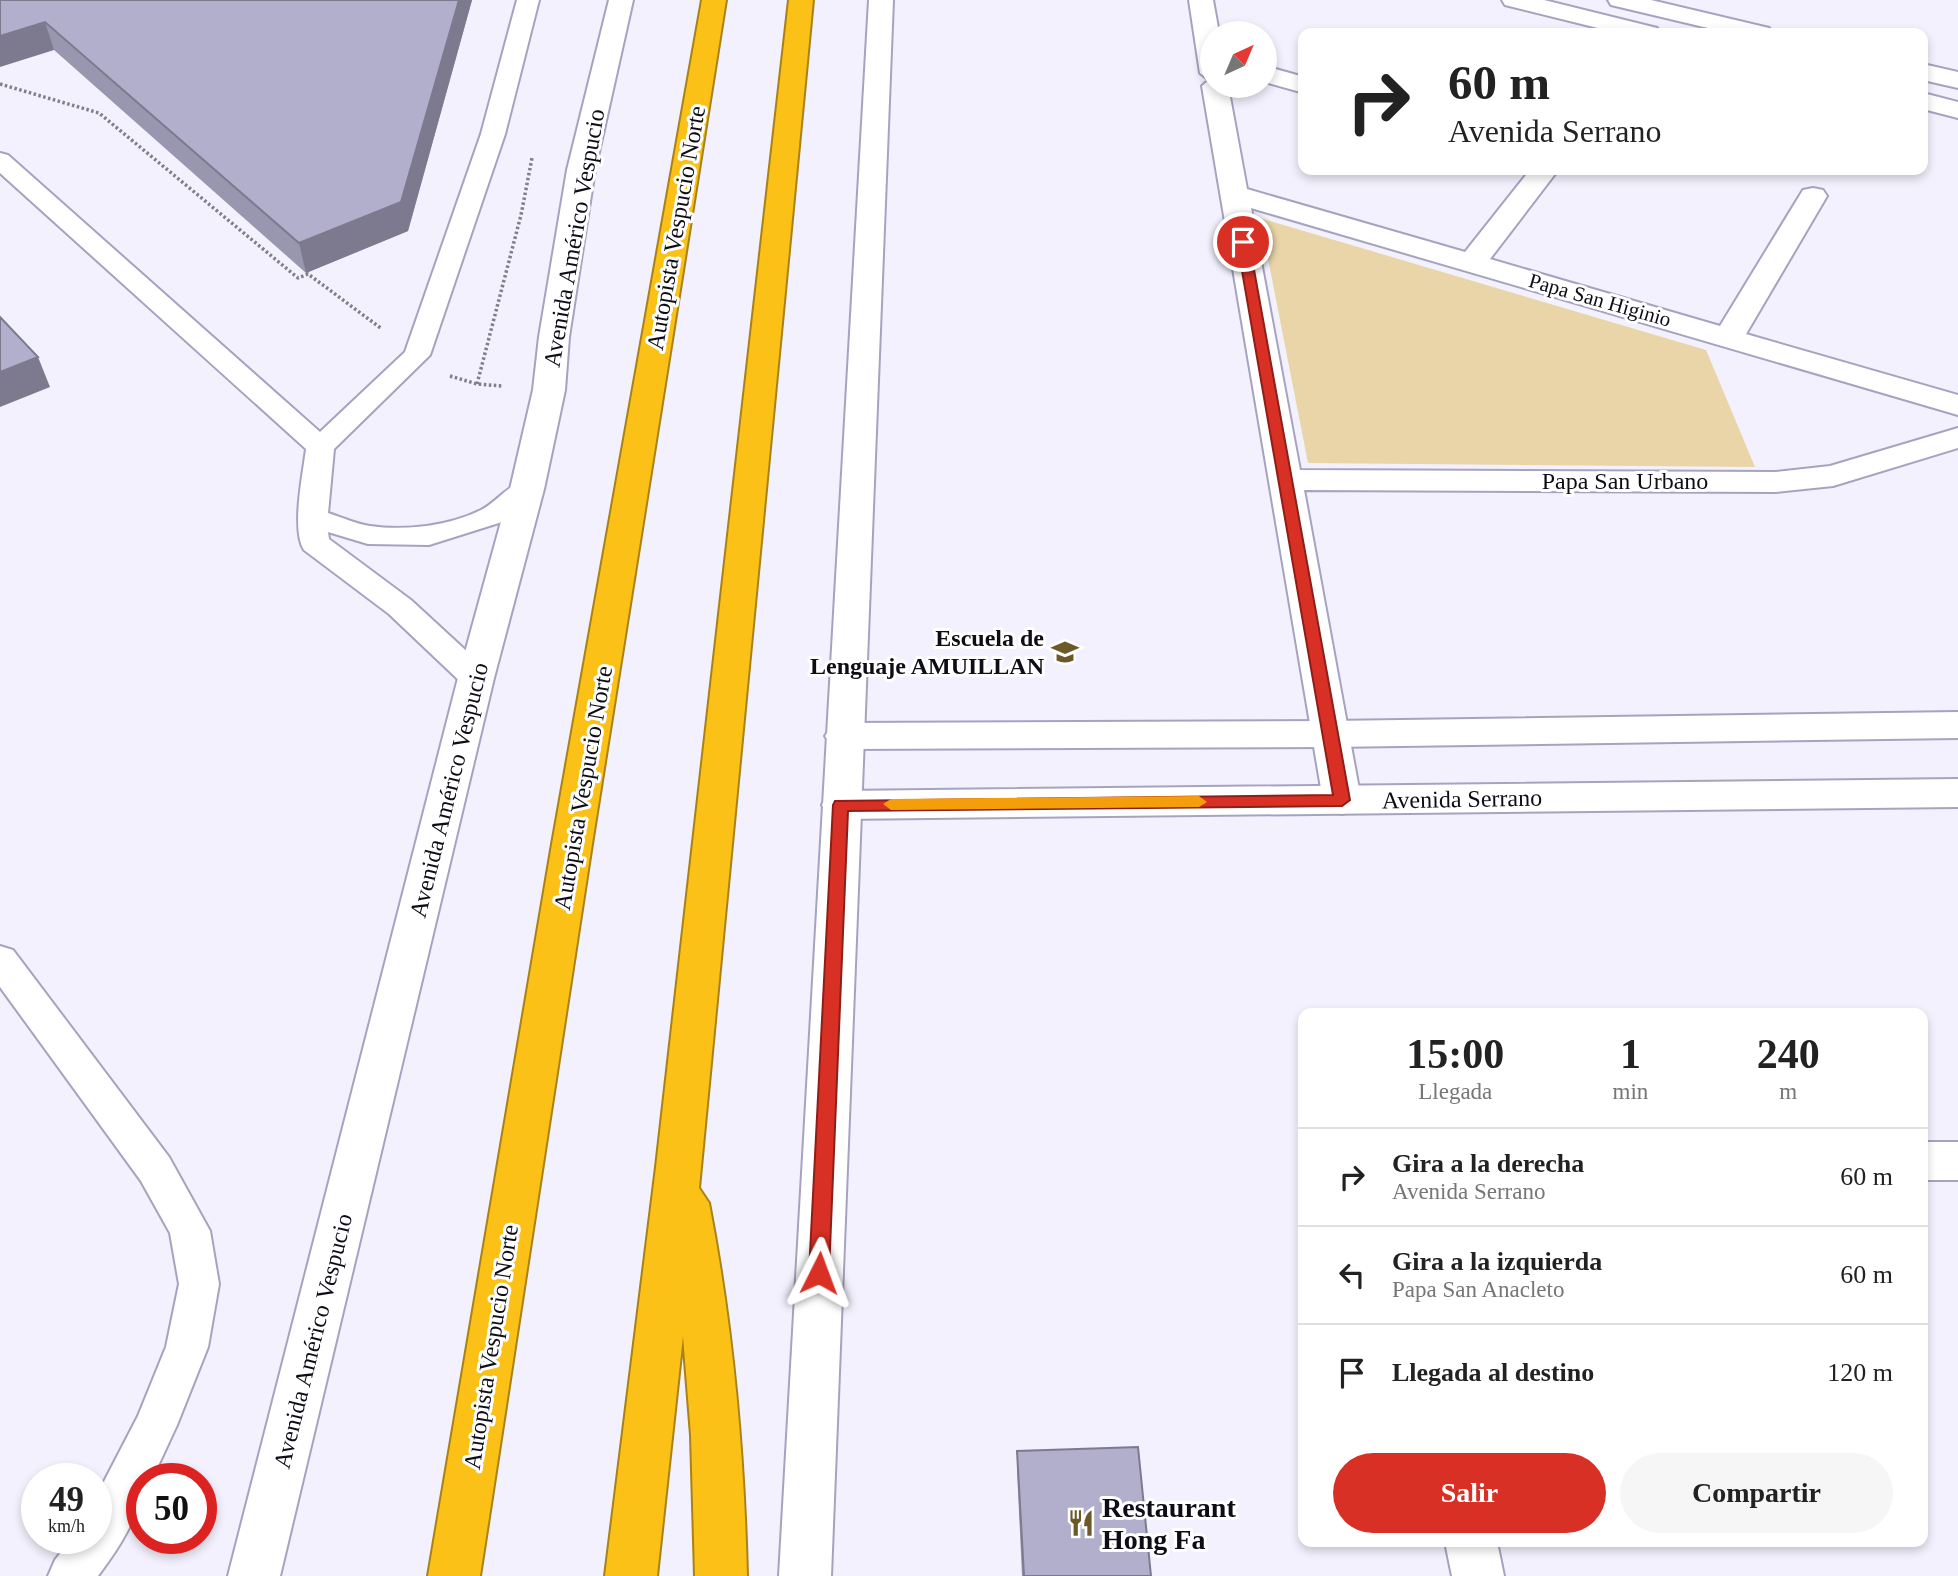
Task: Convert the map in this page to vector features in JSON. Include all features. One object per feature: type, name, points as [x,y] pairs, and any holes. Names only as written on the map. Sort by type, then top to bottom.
[{"type":"highway","name":"Autopista Vespucio Norte","points":[[454,1576],[572,844],[714,0]]},
{"type":"highway","points":[[631,1576],[679,1167],[801,0]]},
{"type":"highway","points":[[679,1167],[698,1263],[713,1370],[720,1486],[721,1576]]},
{"type":"street","name":"Avenida Américo Vespucio","points":[[254,1576],[476,678],[527,489],[549,390],[554,337],[581,170],[621,0]]},
{"type":"street","points":[[805,1576],[881,0]]},
{"type":"street","points":[[1201,0],[1205,21]]},
{"type":"street","points":[[1514,0],[1628,28]]},
{"type":"street","points":[[1620,0],[1739,28]]},
{"type":"street","points":[[1928,73],[1958,80]]},
{"type":"street","points":[[1278,78],[1298,83]]},
{"type":"street","points":[[1218,98],[1342,800]]},
{"type":"street","points":[[1928,102],[1958,110]]},
{"type":"street","points":[[1472,263],[1540,175]]},
{"type":"street","name":"Papa San Higinio","points":[[1234,194],[1958,405]]},
{"type":"street","points":[[1728,338],[1813,196]]},
{"type":"street","name":"Papa San Urbano","points":[[1286,480],[1776,482],[1833,476],[1958,438]]},
{"type":"street","points":[[844,736],[1330,734],[1958,725]]},
{"type":"street","name":"Avenida Serrano","points":[[841,805],[1958,793]]},
{"type":"street","points":[[1928,1161],[1958,1161]]},
{"type":"street","points":[[1472,1547],[1478,1576]]},
{"type":"lane","points":[[476,678],[400,607],[314,543],[313,519],[320,447],[417,355],[493,134],[528,0]]},
{"type":"lane","points":[[0,160],[320,447]]},
{"type":"lane","points":[[313,519],[368,535],[429,536],[492,516],[527,489]]},
{"type":"lane","points":[[0,960],[155,1169],[190,1231],[200,1284],[187,1347],[156,1425],[99,1538],[71,1576]]},
{"type":"path","points":[[0,84],[99,113],[298,278],[308,274],[438,370],[461,381],[477,384],[549,390]]},
{"type":"path","points":[[477,384],[522,215],[534,150]]},
{"type":"shaded area","points":[[1260,218],[1706,350],[1755,467],[1308,463]]},
{"type":"building","points":[[0,0],[459,0],[401,202],[299,243],[45,22],[0,36]]},
{"type":"building","points":[[0,317],[38,357],[0,372]]},
{"type":"building","name":"Restaurant Hong Fa","points":[[1138,1447],[1151,1576],[1024,1576],[1017,1451]]},
{"type":"slow traffic","points":[[891,804],[1199,802]]},
{"type":"place","name":"Escuela de Lenguaje AMUILLAN","points":[[1065,652]]},
{"type":"place","name":"Restaurant Hong Fa","points":[[1081,1523]]},
{"type":"route","points":[[819,1273],[841,805],[1342,800],[1243,242]]}]
